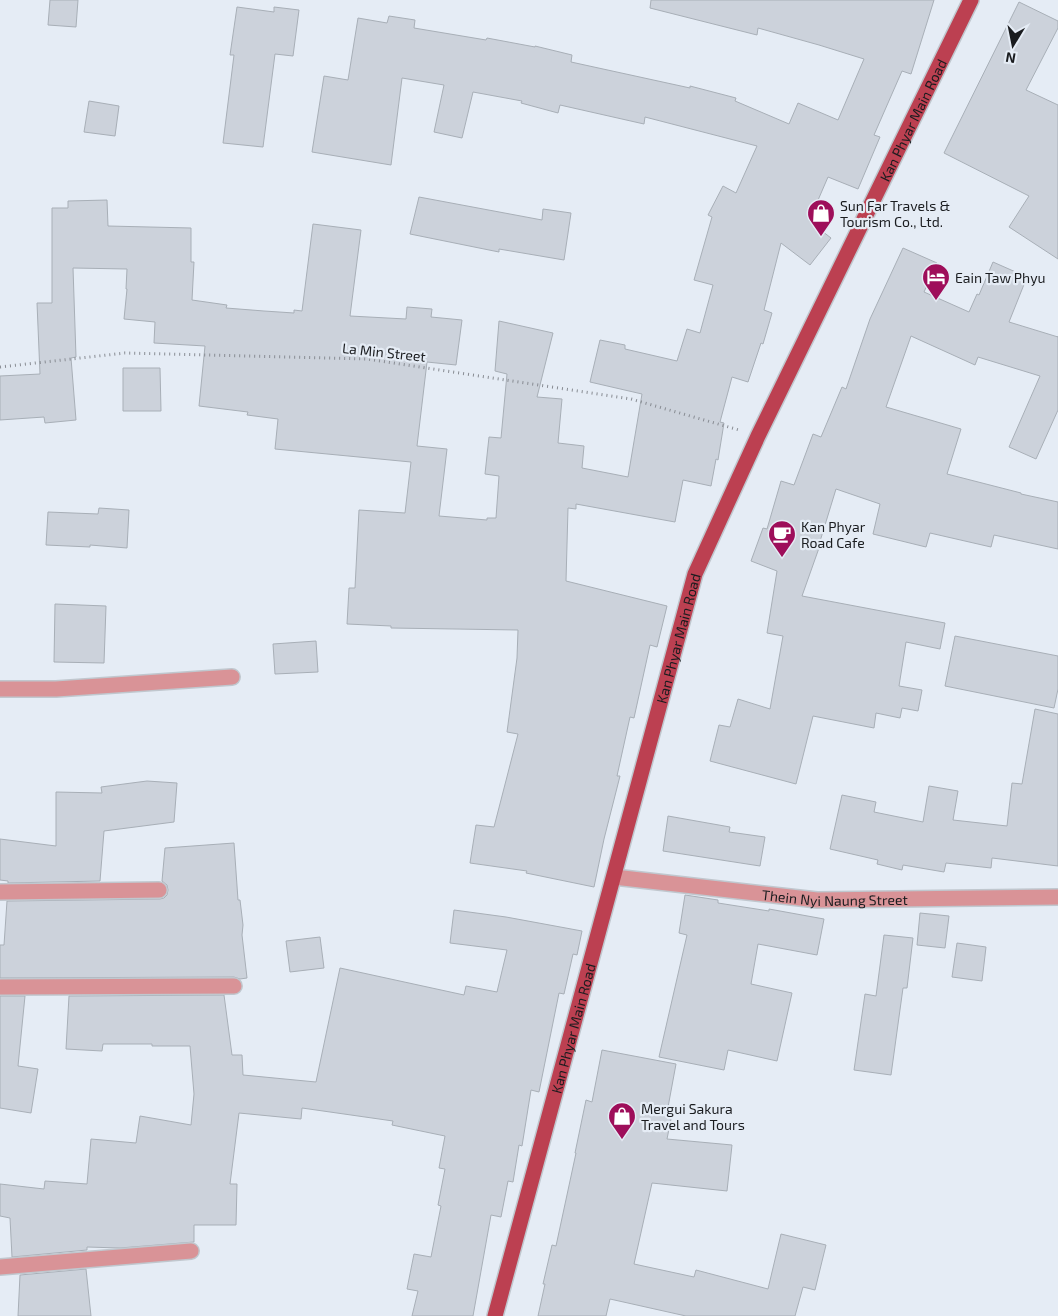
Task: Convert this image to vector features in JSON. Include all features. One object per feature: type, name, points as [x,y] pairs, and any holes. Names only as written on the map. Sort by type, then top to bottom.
[{"type":"main road","name":"Kan Phyar Main Road","points":[[495,1316],[695,574],[758,436],[971,0]]},
{"type":"street","points":[[0,688],[56,689],[232,677]]},
{"type":"street","name":"Thein Nyi Naung Street","points":[[614,877],[817,900],[1058,897]]},
{"type":"street","points":[[0,892],[159,890]]},
{"type":"street","points":[[0,987],[234,986]]},
{"type":"street","points":[[0,1267],[191,1251]]},
{"type":"path","name":"La Min Street","points":[[0,367],[126,353],[367,359],[631,399],[758,436]]},
{"type":"building","points":[[50,0],[78,0],[76,27],[48,25]]},
{"type":"building","points":[[651,0],[934,0],[911,74],[902,71],[874,135],[880,137],[858,189],[828,177],[809,221],[831,238],[810,265],[781,243],[764,310],[772,313],[763,344],[761,343],[748,382],[732,377],[720,422],[724,423],[718,460],[716,459],[711,486],[683,480],[675,522],[576,504],[576,509],[568,508],[566,581],[667,606],[657,647],[650,645],[634,718],[630,717],[617,776],[620,776],[594,887],[526,873],[527,871],[470,863],[476,825],[494,827],[518,734],[507,732],[517,658],[518,630],[391,628],[391,626],[347,624],[349,588],[355,588],[359,510],[405,513],[411,462],[275,449],[278,419],[247,415],[248,412],[199,406],[205,346],[154,343],[155,322],[124,319],[127,269],[73,268],[76,357],[71,358],[76,420],[45,423],[44,417],[0,420],[0,376],[40,374],[37,303],[52,303],[52,208],[68,208],[68,201],[107,200],[108,226],[191,228],[191,262],[194,262],[192,300],[227,305],[226,308],[294,313],[294,310],[302,311],[313,224],[361,230],[350,316],[406,319],[407,307],[432,309],[431,317],[462,320],[456,365],[427,362],[417,446],[447,449],[439,516],[487,520],[487,518],[496,518],[499,476],[485,474],[489,437],[501,438],[507,374],[495,371],[499,321],[553,333],[537,397],[562,399],[558,443],[584,446],[582,468],[628,477],[642,394],[590,382],[600,340],[625,345],[625,349],[677,361],[687,329],[700,333],[713,285],[694,280],[712,217],[708,215],[723,186],[736,193],[757,146],[645,117],[644,124],[560,105],[558,113],[521,103],[522,101],[473,92],[462,138],[434,132],[444,85],[402,78],[391,165],[312,152],[324,76],[348,80],[358,18],[387,23],[389,16],[415,20],[414,28],[535,46],[572,55],[571,62],[690,88],[690,86],[736,98],[735,101],[789,124],[798,103],[838,120],[864,59],[758,28],[757,35],[650,8]]},
{"type":"building","points":[[1019,2],[1058,21],[1058,28],[1026,90],[1058,105],[1058,259],[1009,227],[1029,196],[944,153]]},
{"type":"building","points":[[237,7],[274,12],[274,7],[299,10],[293,56],[275,54],[263,147],[223,143],[234,55],[230,55]]},
{"type":"building","points":[[89,101],[119,106],[115,136],[84,132]]},
{"type":"building","points":[[419,197],[542,220],[543,209],[571,213],[564,260],[499,249],[499,252],[410,234]]},
{"type":"building","points":[[903,248],[937,263],[924,292],[969,312],[977,294],[979,295],[993,262],[1027,277],[1009,322],[1058,337],[1058,410],[1036,459],[1009,447],[1040,376],[978,357],[975,365],[911,336],[886,407],[961,429],[947,474],[1058,502],[1058,549],[994,535],[991,547],[930,533],[926,547],[873,534],[880,504],[836,489],[819,548],[802,596],[945,623],[940,649],[906,642],[899,686],[922,690],[918,711],[902,708],[900,718],[876,713],[874,728],[813,716],[796,784],[710,761],[719,725],[730,727],[738,699],[770,709],[783,636],[767,633],[777,571],[751,561],[763,528],[767,529],[781,481],[794,485],[813,434],[821,437],[842,387],[846,389],[870,319]]},
{"type":"building","points":[[123,368],[160,368],[161,411],[123,411]]},
{"type":"building","points":[[99,508],[129,510],[127,548],[90,545],[90,547],[46,545],[48,512],[98,514]]},
{"type":"building","points":[[55,604],[106,606],[104,663],[54,662]]},
{"type":"building","points":[[955,636],[1058,656],[1058,689],[1054,708],[945,686]]},
{"type":"building","points":[[316,641],[318,672],[275,674],[273,644]]},
{"type":"building","points":[[1035,709],[1058,714],[1058,866],[992,858],[991,868],[946,863],[944,872],[903,865],[902,870],[877,864],[878,860],[830,849],[842,795],[876,802],[874,812],[923,822],[929,786],[958,791],[953,820],[1007,826],[1012,783],[1022,784]]},
{"type":"building","points":[[147,781],[177,783],[174,822],[104,831],[100,881],[8,883],[8,881],[0,880],[0,839],[56,846],[56,792],[102,793],[101,787]]},
{"type":"building","points":[[668,816],[730,827],[729,832],[765,837],[760,866],[663,851]]},
{"type":"building","points":[[234,843],[247,978],[0,978],[0,945],[4,945],[7,901],[164,898],[168,890],[167,885],[162,881],[165,848]]},
{"type":"building","points":[[685,895],[718,900],[718,903],[769,911],[769,909],[824,919],[817,955],[758,944],[751,984],[792,993],[777,1061],[728,1050],[724,1070],[659,1057],[687,935],[679,933]]},
{"type":"building","points":[[454,910],[506,917],[582,931],[577,955],[573,954],[564,994],[559,993],[539,1092],[531,1090],[522,1146],[519,1145],[513,1182],[508,1181],[501,1217],[491,1215],[473,1316],[412,1316],[418,1291],[407,1289],[414,1254],[431,1257],[441,1206],[438,1205],[445,1169],[439,1168],[445,1136],[392,1125],[393,1121],[302,1108],[301,1119],[239,1113],[230,1184],[237,1184],[236,1225],[194,1225],[194,1242],[120,1248],[87,1247],[87,1250],[12,1257],[10,1218],[0,1216],[0,1184],[44,1189],[45,1181],[87,1184],[91,1139],[136,1143],[140,1116],[191,1125],[194,1094],[190,1046],[103,1044],[102,1051],[66,1049],[69,996],[224,995],[232,1055],[242,1055],[243,1075],[316,1082],[340,968],[464,995],[466,986],[497,992],[507,950],[450,943]]},
{"type":"building","points":[[920,913],[949,916],[945,948],[917,945]]},
{"type":"building","points":[[884,935],[913,938],[907,988],[903,988],[891,1075],[854,1070],[865,994],[876,996]]},
{"type":"building","points":[[320,937],[324,968],[290,972],[286,941]]},
{"type":"building","points":[[957,943],[986,947],[982,981],[952,977]]},
{"type":"building","points":[[0,996],[25,996],[18,1066],[38,1069],[31,1113],[0,1108]]},
{"type":"building","points":[[602,1050],[676,1064],[666,1118],[671,1119],[667,1139],[732,1145],[727,1191],[652,1183],[634,1264],[694,1277],[696,1270],[768,1289],[781,1234],[826,1245],[815,1290],[803,1287],[795,1316],[686,1316],[610,1299],[606,1316],[538,1316],[552,1245],[556,1246],[586,1100],[592,1102]]},
{"type":"building","points":[[86,1269],[91,1316],[18,1316],[20,1275]]},
{"type":"place","name":"Sun Far Travels & Tourism Co., Ltd.","points":[[821,237]]},
{"type":"place","name":"Eain Taw Phyu","points":[[936,301]]},
{"type":"place","name":"Kan Phyar Road Cafe","points":[[782,558]]},
{"type":"place","name":"Mergui Sakura Travel and Tours","points":[[622,1140]]}]
